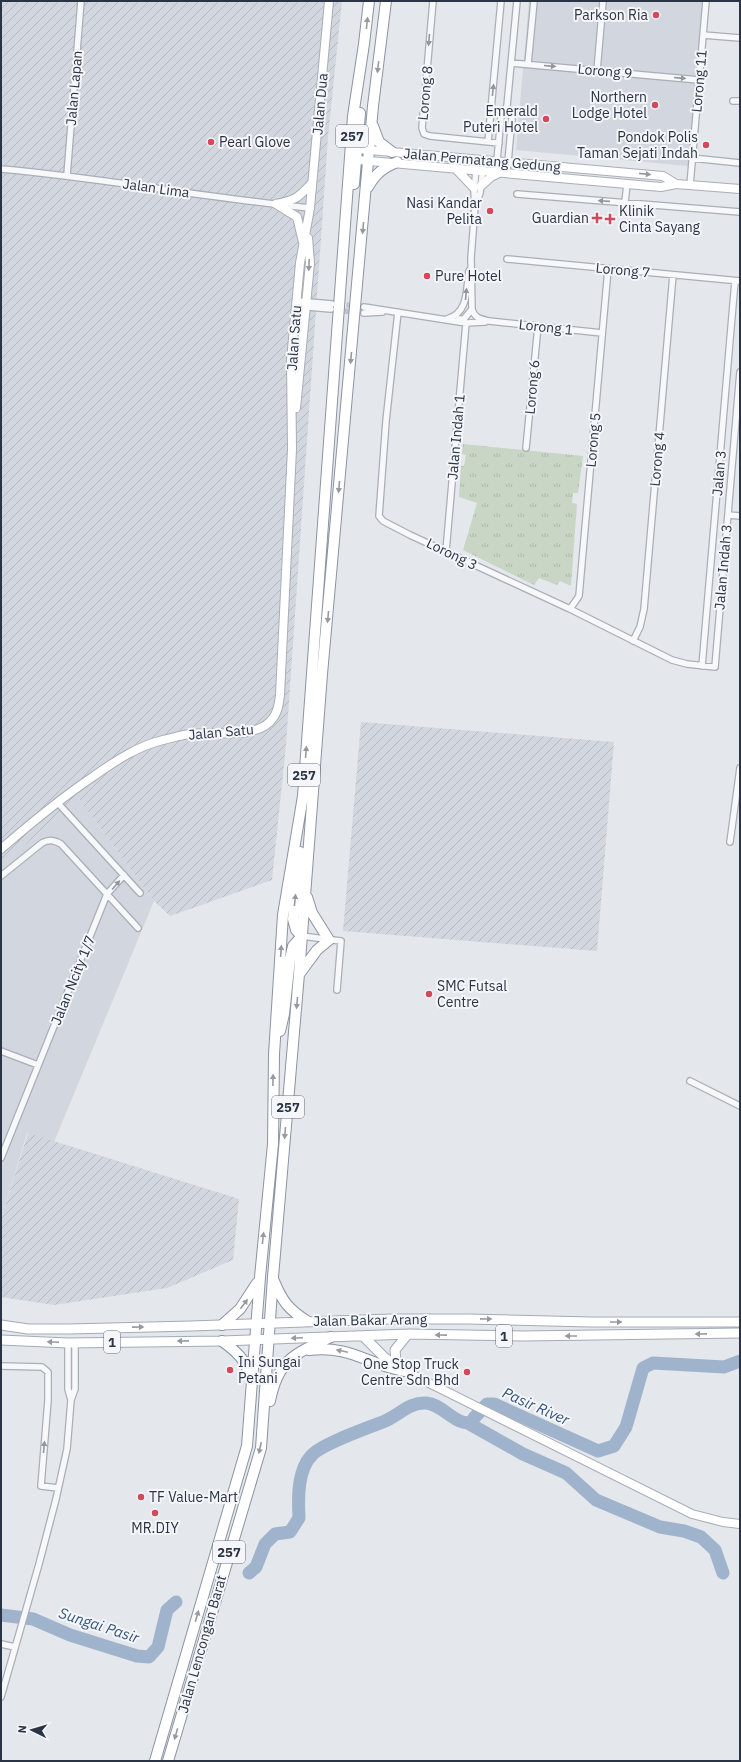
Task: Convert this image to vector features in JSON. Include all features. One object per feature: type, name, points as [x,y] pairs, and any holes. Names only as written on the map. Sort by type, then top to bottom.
[{"type":"highway","name":"257","points":[[254,1340],[273,1144],[274,1054],[283,915],[303,796],[341,271],[354,116],[369,1]]},
{"type":"highway","name":"257","points":[[269,1340],[322,682],[372,121],[386,1]]},
{"type":"highway","points":[[341,271],[348,249],[358,154],[364,44]]},
{"type":"highway","points":[[372,121],[375,135],[379,142],[392,152]]},
{"type":"highway","points":[[366,189],[379,170],[397,162]]},
{"type":"highway","points":[[274,1054],[284,1014],[290,959],[293,946],[302,936],[296,930],[293,920],[302,825],[303,796]]},
{"type":"highway","points":[[299,974],[317,950],[329,940],[312,913],[305,892]]},
{"type":"highway","points":[[222,1325],[243,1306],[260,1277]]},
{"type":"highway","points":[[273,1278],[281,1298],[294,1313],[307,1321]]},
{"type":"highway","points":[[263,1431],[276,1379],[291,1357],[300,1351],[331,1337]]},
{"type":"highway","name":"Jalan Lencongan Barat","points":[[155,1761],[247,1446],[254,1340]]},
{"type":"highway","name":"Jalan Lencongan Barat","points":[[168,1761],[261,1448],[269,1340]]},
{"type":"highway","points":[[222,1341],[237,1351],[247,1366],[252,1384]]},
{"type":"highway","points":[[300,1351],[334,1349],[347,1352],[394,1370],[405,1371]]},
{"type":"main road","name":"Jalan Dua","points":[[310,208],[329,1]]},
{"type":"main road","name":"Jalan Permatang Gedung","points":[[369,155],[392,152],[662,176],[676,184]]},
{"type":"main road","name":"Jalan Permatang Gedung","points":[[358,154],[369,155],[397,162],[627,184],[661,187],[676,184],[740,189]]},
{"type":"main road","points":[[455,168],[478,187],[491,177],[501,172]]},
{"type":"main road","points":[[276,204],[294,200],[300,196],[312,183]]},
{"type":"main road","points":[[276,204],[297,217],[304,245]]},
{"type":"main road","name":"Jalan Satu","points":[[292,449],[291,360],[300,263],[308,228],[310,208]]},
{"type":"main road","name":"Jalan Satu","points":[[1,849],[57,802],[116,761],[151,743],[190,734],[246,732],[257,730],[266,726],[273,718],[280,695],[292,449],[310,263],[308,228]]},
{"type":"main road","name":"Jalan Bakar Arang","points":[[1,1325],[28,1329],[222,1325],[307,1321],[469,1319],[591,1322],[740,1322]]},
{"type":"main road","name":"Jalan Bakar Arang","points":[[1,1340],[71,1342],[222,1341],[408,1334],[532,1336],[740,1333]]},
{"type":"main road","points":[[405,1371],[396,1361],[395,1356],[398,1344],[408,1334]]},
{"type":"main road","points":[[363,1336],[385,1358],[405,1371],[692,1514],[723,1522],[740,1524]]},
{"type":"street","name":"Jalan Lapan","points":[[67,175],[81,1]]},
{"type":"street","name":"Lorong 8","points":[[433,1],[422,128],[424,134],[430,136],[498,143]]},
{"type":"street","points":[[488,142],[501,1]]},
{"type":"street","points":[[501,172],[497,161],[498,143],[502,118],[507,106],[517,1]]},
{"type":"street","points":[[528,64],[534,1]]},
{"type":"street","points":[[597,70],[603,1]]},
{"type":"street","name":"Lorong 11","points":[[690,185],[706,1]]},
{"type":"street","points":[[703,35],[740,38]]},
{"type":"street","name":"Lorong 9","points":[[511,63],[699,80]]},
{"type":"street","points":[[733,101],[740,101]]},
{"type":"street","points":[[501,172],[508,162],[512,118],[507,106]]},
{"type":"street","points":[[692,158],[740,162]]},
{"type":"street","points":[[445,319],[456,315],[464,306],[471,258],[475,206],[480,193],[478,187],[480,159]]},
{"type":"street","name":"Jalan Lima","points":[[1,169],[67,175],[310,208]]},
{"type":"street","points":[[625,202],[627,184]]},
{"type":"street","points":[[517,194],[740,212]]},
{"type":"street","points":[[471,258],[472,309],[477,317],[489,321]]},
{"type":"street","name":"Lorong 7","points":[[507,259],[738,281]]},
{"type":"street","name":"Lorong 5","points":[[570,609],[579,596],[608,269]]},
{"type":"street","name":"Lorong 4","points":[[633,640],[640,627],[644,609],[673,275]]},
{"type":"street","name":"Jalan 3","points":[[702,666],[738,281]]},
{"type":"street","points":[[296,304],[331,307]]},
{"type":"street","points":[[364,310],[397,312],[445,319],[464,318],[472,309]]},
{"type":"street","name":"Lorong 3","points":[[397,312],[386,421],[379,516],[390,524],[490,573],[570,609],[672,660],[702,666],[715,666]]},
{"type":"street","name":"Lorong 1","points":[[445,319],[466,322],[489,321],[602,333]]},
{"type":"street","name":"Jalan Indah 1","points":[[446,551],[466,322]]},
{"type":"street","name":"Lorong 6","points":[[526,448],[538,326]]},
{"type":"street","name":"Jalan Indah 3","points":[[715,666],[740,372]]},
{"type":"street","points":[[728,515],[740,516]]},
{"type":"street","points":[[730,842],[740,770]]},
{"type":"street","points":[[57,802],[140,893]]},
{"type":"street","points":[[1,876],[42,843],[47,840],[55,841],[61,844],[138,928]]},
{"type":"street","name":"Jalan Ncity 1/7","points":[[1,1158],[107,894],[124,875]]},
{"type":"street","points":[[302,936],[341,941],[337,990]]},
{"type":"street","points":[[1,1051],[38,1066]]},
{"type":"street","points":[[690,1081],[740,1106]]},
{"type":"street","points":[[1,1698],[27,1607],[67,1449],[71,1400],[75,1389],[71,1342]]},
{"type":"street","points":[[1,1366],[42,1367],[48,1372],[48,1400],[41,1486],[58,1488]]},
{"type":"street","points":[[1,1644],[15,1647]]},
{"type":"shaded area","points":[[1,1],[342,1],[328,137],[286,745],[272,880],[170,916],[154,901],[79,799],[1,865]]},
{"type":"shaded area","points":[[529,1],[703,1],[688,166],[516,150]]},
{"type":"shaded area","points":[[361,722],[614,742],[597,951],[343,931]]},
{"type":"shaded area","points":[[79,799],[154,901],[54,1142],[27,1133],[1,1219],[1,865]]},
{"type":"shaded area","points":[[28,1133],[239,1199],[233,1260],[167,1288],[54,1305],[1,1297],[1,1219]]},
{"type":"green space","points":[[463,444],[583,456],[578,493],[573,493],[572,503],[577,504],[571,586],[560,581],[557,585],[539,578],[534,585],[463,550],[477,503],[459,497],[461,466],[464,466],[466,455],[462,454]]},
{"type":"waterway","name":"Pasir River","points":[[249,1573],[256,1567],[265,1544],[275,1534],[290,1532],[299,1518],[301,1476],[308,1460],[313,1454],[326,1445],[385,1421],[410,1407],[420,1403],[432,1404],[466,1423],[472,1422],[487,1404],[494,1404],[598,1451],[614,1446],[626,1427],[643,1368],[653,1363],[724,1367],[740,1361]]},
{"type":"waterway","points":[[468,1423],[523,1454],[566,1473],[596,1500],[660,1527],[684,1531],[701,1537],[715,1550],[723,1573]]},
{"type":"waterway","name":"Sungai Pasir","points":[[1,1615],[33,1619],[70,1635],[137,1656],[149,1657],[158,1647],[167,1610],[176,1602]]},
{"type":"tunnel","points":[[338,304],[357,306]]},
{"type":"tunnel","points":[[336,310],[364,313]]},
{"type":"place","name":"Parkson Ria","points":[[656,15]]},
{"type":"place","name":"Northern Lodge Hotel","points":[[655,105]]},
{"type":"place","name":"Emerald Puteri Hotel","points":[[546,119]]},
{"type":"place","name":"Pearl Glove","points":[[211,142]]},
{"type":"place","name":"Pondok Polis Taman Sejati Indah","points":[[706,145]]},
{"type":"place","name":"Nasi Kandar Pelita","points":[[490,211]]},
{"type":"place","name":"Guardian","points":[[597,218]]},
{"type":"place","name":"Klinik Cinta Sayang","points":[[610,219]]},
{"type":"place","name":"Pure Hotel","points":[[427,276]]},
{"type":"place","name":"SMC Futsal Centre","points":[[429,994]]},
{"type":"place","name":"Ini Sungai Petani","points":[[230,1370]]},
{"type":"place","name":"One Stop Truck Centre Sdn Bhd","points":[[467,1372]]},
{"type":"place","name":"TF Value-Mart","points":[[141,1497]]},
{"type":"place","name":"MR.DIY","points":[[155,1513]]}]
